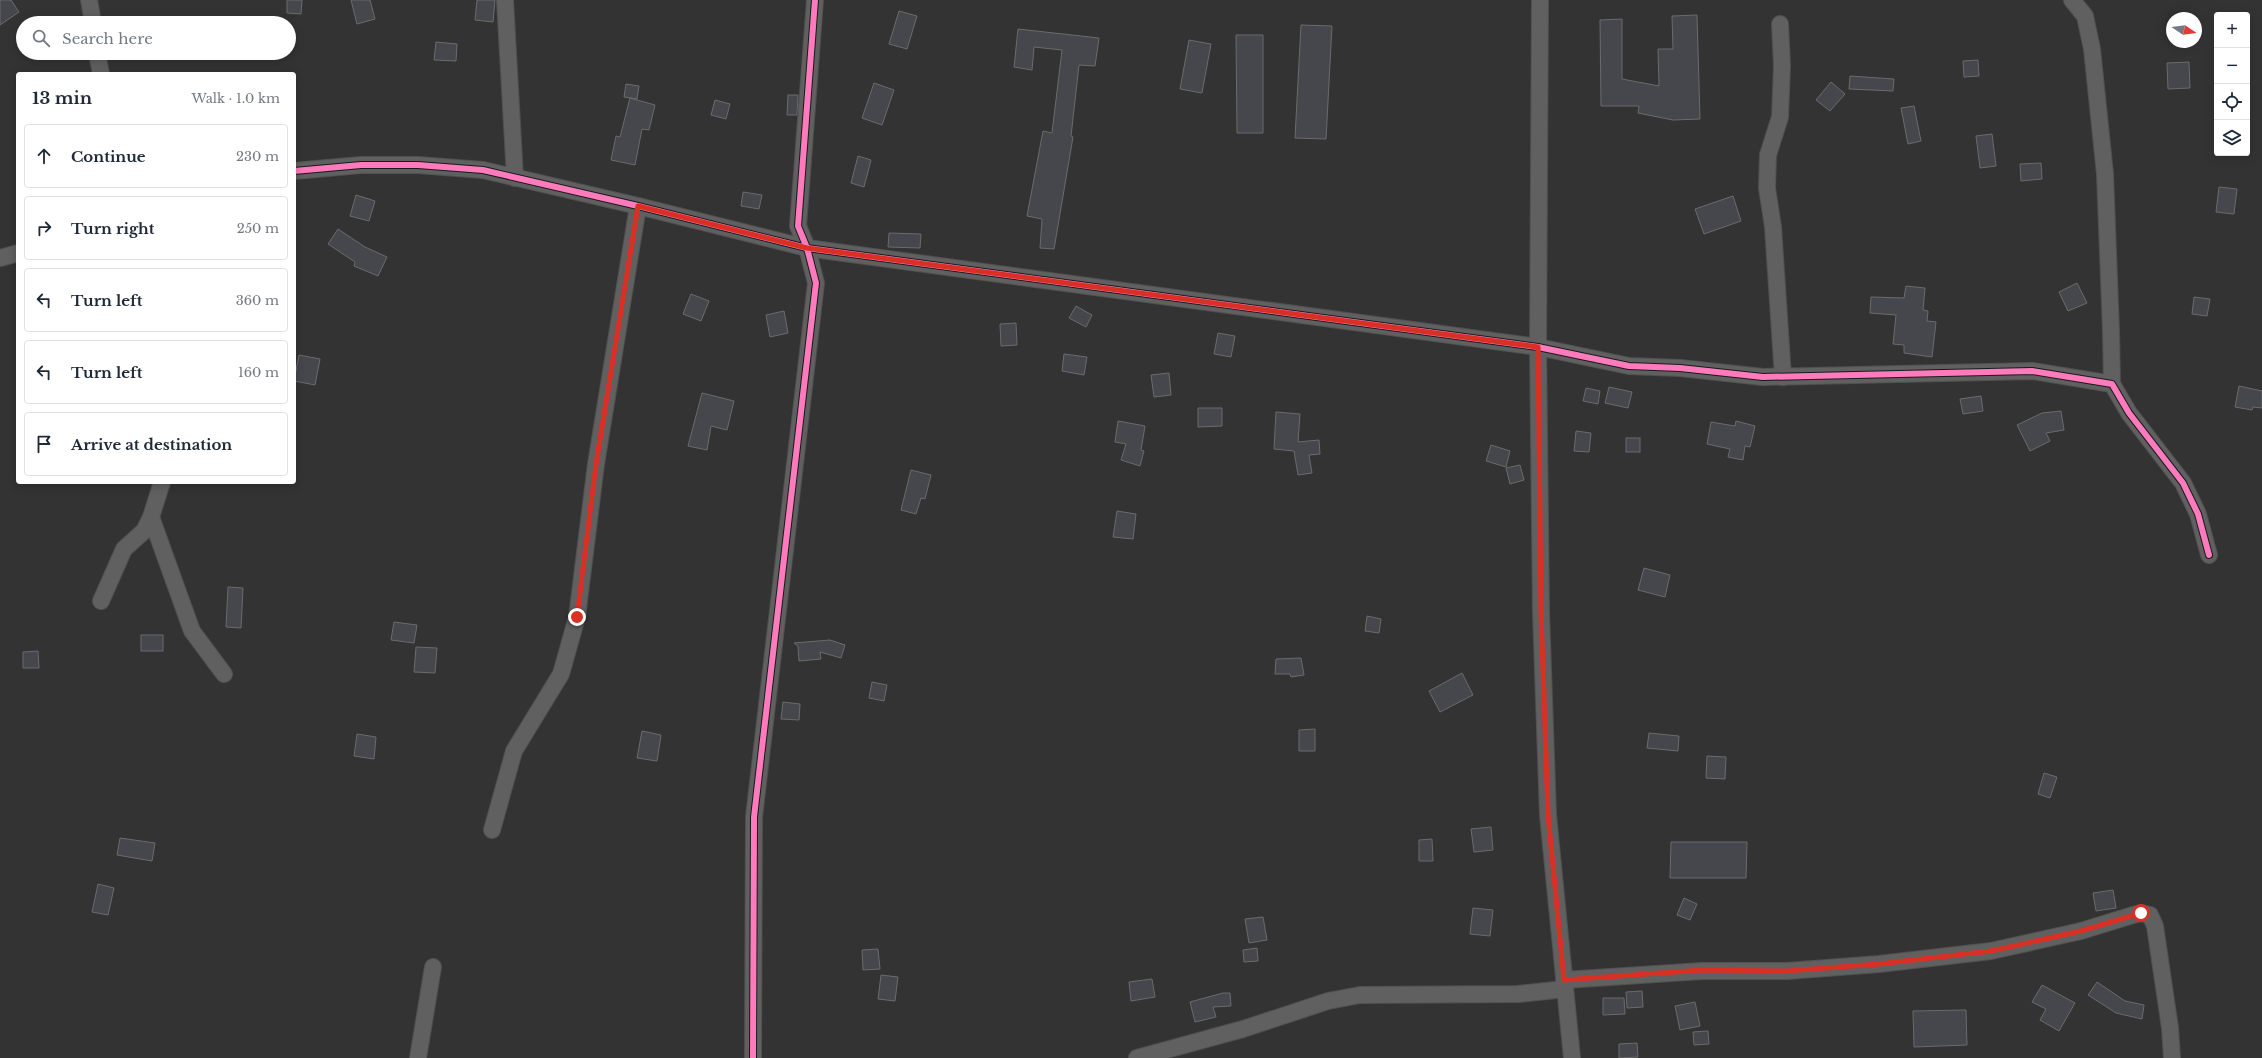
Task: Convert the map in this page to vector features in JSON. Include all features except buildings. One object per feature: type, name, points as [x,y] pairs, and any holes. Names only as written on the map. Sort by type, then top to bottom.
[{"type":"street","points":[[89,0],[92,16]]},
{"type":"street","points":[[505,0],[515,178]]},
{"type":"street","points":[[753,1058],[754,817],[816,283],[807,248],[798,226],[815,0]]},
{"type":"street","points":[[1540,0],[1538,347],[1541,612],[1548,815],[1572,1058]]},
{"type":"street","points":[[2072,0],[2085,16],[2092,49],[2105,174],[2112,331],[2112,384],[2129,413],[2183,483],[2198,514],[2209,555]]},
{"type":"street","points":[[1780,24],[1782,66],[1780,117],[1768,156],[1767,188],[1773,227],[1783,377]]},
{"type":"street","points":[[98,60],[101,72]]},
{"type":"street","points":[[296,171],[361,165],[418,165],[483,170],[638,206],[807,248],[1538,347],[1629,366],[1680,368],[1763,377],[2032,371],[2112,384]]},
{"type":"street","points":[[492,830],[514,751],[561,674],[577,617],[596,464],[638,206]]},
{"type":"street","points":[[0,258],[16,254]]},
{"type":"street","points":[[101,601],[124,549],[144,531],[151,517],[161,484]]},
{"type":"street","points":[[151,517],[192,631],[224,674]]},
{"type":"street","points":[[1137,1058],[1243,1029],[1328,1001],[1360,995],[1518,994],[1564,984],[1702,970],[1787,971],[1908,960],[1991,951],[2081,931],[2133,914],[2146,914],[2153,920],[2155,926],[2170,1028],[2172,1058]]},
{"type":"street","points":[[418,1058],[433,967]]},
{"type":"cycle path","points":[[753,1058],[754,817],[816,283],[807,248],[798,226],[815,0]]},
{"type":"cycle path","points":[[296,171],[361,165],[418,165],[483,170],[638,206],[807,248],[1538,347],[1629,366],[1680,368],[1763,377],[2032,371],[2112,384],[2129,413],[2183,483],[2198,514],[2209,555]]},
{"type":"route","points":[[577,617],[596,464],[638,206],[807,248],[1310,316],[1402,330],[1538,347],[1541,612],[1548,815],[1564,980],[1702,970],[1787,971],[1879,964],[1991,951],[2081,931],[2133,914],[2141,913]]}]
